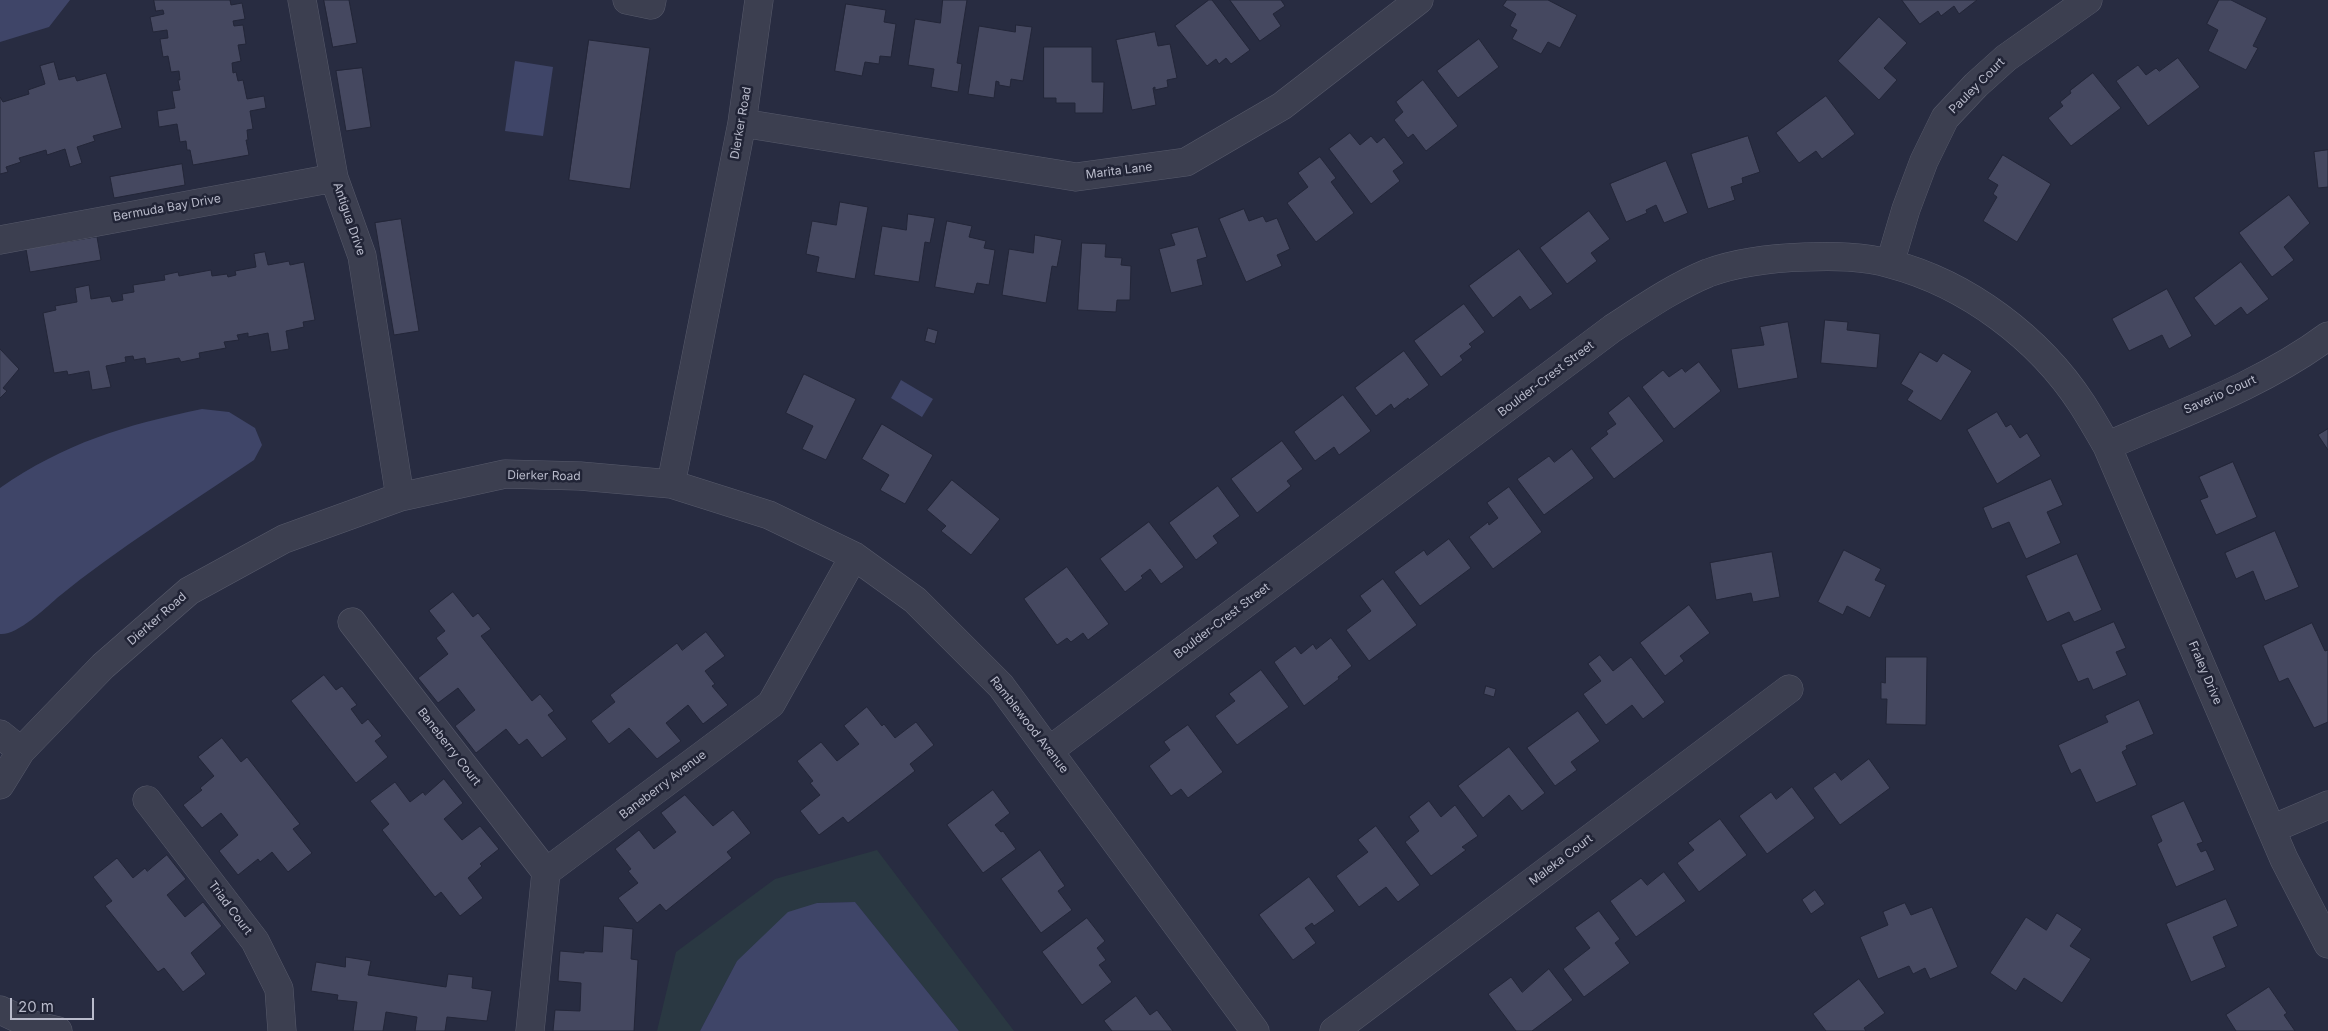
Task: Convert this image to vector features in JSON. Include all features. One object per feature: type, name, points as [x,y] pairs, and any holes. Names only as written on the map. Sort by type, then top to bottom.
[{"type":"street","name":"Antigua Drive","points":[[302,0],[334,178],[362,256],[400,497]]},
{"type":"street","points":[[627,0],[651,5],[652,0]]},
{"type":"street","name":"Dierker Road","points":[[0,785],[21,751],[103,666],[189,591],[284,538],[400,497],[504,474],[580,476],[671,484],[742,123],[759,0]]},
{"type":"street","name":"Marita Lane","points":[[742,123],[1076,177],[1186,162],[1282,106],[1419,0]]},
{"type":"street","name":"Pauley Court","points":[[1890,263],[1906,209],[1921,169],[1945,118],[1976,85],[2006,58],[2088,0]]},
{"type":"street","name":"Bermuda Bay Drive","points":[[0,240],[334,178]]},
{"type":"street","name":"Boulder-Crest Street","points":[[1050,750],[1605,334],[1652,302],[1710,273],[1747,263],[1789,258],[1841,256],[1890,263],[1958,290],[2005,321],[2047,360],[2082,403]]},
{"type":"street","name":"Saverio Court","points":[[2108,446],[2237,389],[2283,366],[2328,336]]},
{"type":"street","name":"Fraley Drive","points":[[2082,403],[2108,446],[2284,859],[2328,944]]},
{"type":"street","name":"Ramblewood Avenue","points":[[671,484],[769,515],[854,556],[915,600],[1001,686],[1050,750],[1255,1031]]},
{"type":"street","name":"Baneberry Avenue","points":[[546,872],[771,704],[854,556]]},
{"type":"street","name":"Baneberry Court","points":[[352,622],[546,872]]},
{"type":"street","name":"Maleka Court","points":[[1334,1031],[1789,689]]},
{"type":"street","points":[[0,734],[21,751]]},
{"type":"street","name":"Triad Court","points":[[147,800],[255,941],[279,989],[282,1031]]},
{"type":"street","points":[[2272,830],[2328,805]]},
{"type":"street","points":[[530,1031],[546,872]]},
{"type":"street","points":[[0,1010],[40,1029]]},
{"type":"shaded area","points":[[877,850],[1014,1031],[959,1031],[855,902],[817,903],[737,961],[700,1031],[657,1031],[676,952],[775,879]]},
{"type":"water","points":[[0,0],[70,0],[49,27],[0,42]]},
{"type":"water","points":[[515,61],[553,67],[543,136],[505,131]]},
{"type":"water","points":[[901,380],[933,399],[922,417],[891,398]]},
{"type":"water","points":[[202,409],[229,412],[255,428],[262,445],[254,460],[104,562],[30,621],[14,631],[0,634],[0,488],[24,472],[72,447],[121,429]]},
{"type":"water","points":[[855,902],[959,1031],[700,1031],[737,961],[788,912],[817,903]]},
{"type":"building","points":[[154,0],[230,0],[231,5],[242,3],[245,19],[233,21],[234,26],[243,25],[246,44],[238,45],[241,61],[232,63],[233,73],[236,72],[238,81],[243,80],[247,99],[264,96],[266,108],[250,111],[253,129],[247,130],[248,140],[246,140],[249,155],[193,165],[190,150],[187,150],[186,141],[180,142],[177,124],[159,127],[157,111],[175,108],[172,91],[180,90],[178,80],[180,80],[179,71],[171,72],[168,56],[163,57],[160,39],[168,38],[167,30],[153,32],[150,17],[164,14],[163,10],[156,11]]},
{"type":"building","points":[[324,0],[349,0],[357,43],[333,47]]},
{"type":"building","points":[[943,0],[967,0],[957,63],[962,64],[958,92],[931,87],[934,69],[908,65],[915,19],[940,23]]},
{"type":"building","points":[[1209,0],[1212,0],[1250,50],[1231,64],[1226,58],[1219,64],[1216,59],[1207,66],[1175,26]]},
{"type":"building","points":[[1230,0],[1281,0],[1285,6],[1273,14],[1281,26],[1260,41]]},
{"type":"building","points":[[1507,0],[1548,0],[1577,15],[1560,48],[1548,42],[1541,54],[1512,39],[1517,30],[1510,26],[1516,14],[1503,6]]},
{"type":"building","points":[[1902,0],[1977,0],[1959,14],[1954,6],[1941,16],[1938,11],[1920,24]]},
{"type":"building","points":[[2219,0],[2231,0],[2267,18],[2253,46],[2258,48],[2246,70],[2208,51],[2218,30],[2207,24]]},
{"type":"building","points":[[846,4],[886,10],[884,22],[896,24],[891,57],[880,56],[879,64],[865,62],[862,76],[835,71]]},
{"type":"building","points":[[1879,17],[1907,43],[1884,68],[1897,80],[1879,100],[1838,61]]},
{"type":"building","points":[[1016,25],[1032,27],[1023,81],[1011,79],[1010,87],[999,85],[999,82],[996,81],[994,98],[968,94],[979,26],[1015,32]]},
{"type":"building","points":[[1155,32],[1158,46],[1170,44],[1177,78],[1167,80],[1168,87],[1155,90],[1155,87],[1153,88],[1156,105],[1132,110],[1116,40]]},
{"type":"building","points":[[1479,39],[1499,67],[1458,98],[1437,71]]},
{"type":"building","points":[[589,40],[650,48],[630,189],[569,180]]},
{"type":"building","points":[[1044,47],[1092,47],[1092,82],[1104,82],[1103,113],[1075,113],[1075,103],[1056,103],[1056,98],[1044,98]]},
{"type":"building","points":[[2178,58],[2200,87],[2148,126],[2116,81],[2138,65],[2146,75],[2156,68],[2159,71]]},
{"type":"building","points":[[54,62],[59,80],[75,76],[77,81],[106,73],[122,128],[93,136],[95,141],[77,147],[82,163],[70,167],[65,149],[47,155],[46,150],[19,158],[21,162],[6,167],[8,172],[0,174],[0,97],[3,102],[29,94],[28,90],[45,84],[40,66]]},
{"type":"building","points":[[362,68],[371,127],[346,131],[336,71]]},
{"type":"building","points":[[2093,73],[2121,108],[2071,146],[2048,118],[2063,106],[2060,102],[2071,93],[2070,91]]},
{"type":"building","points":[[1423,80],[1458,126],[1426,151],[1413,134],[1408,138],[1394,120],[1403,112],[1396,102]]},
{"type":"building","points":[[1826,96],[1855,134],[1822,159],[1816,151],[1799,163],[1776,133]]},
{"type":"building","points":[[1350,133],[1360,145],[1371,136],[1377,143],[1384,137],[1404,163],[1393,171],[1400,181],[1371,204],[1329,149]]},
{"type":"building","points":[[1748,136],[1760,172],[1742,178],[1743,183],[1731,187],[1735,200],[1708,209],[1691,154]]},
{"type":"building","points":[[2328,150],[2328,187],[2318,188],[2314,152]]},
{"type":"building","points":[[2003,155],[2051,184],[2017,242],[1983,221],[1997,197],[1993,194],[1998,185],[1988,179]]},
{"type":"building","points":[[1320,157],[1336,178],[1331,182],[1354,213],[1316,242],[1287,203],[1308,187],[1298,173]]},
{"type":"building","points":[[1666,161],[1688,213],[1664,223],[1656,205],[1646,210],[1647,213],[1626,222],[1610,184]]},
{"type":"building","points":[[182,164],[185,185],[114,198],[110,177]]},
{"type":"building","points":[[2289,195],[2310,223],[2284,247],[2294,260],[2272,277],[2239,233]]},
{"type":"building","points":[[840,202],[868,207],[855,279],[816,272],[819,257],[806,254],[812,221],[836,225]]},
{"type":"building","points":[[1244,209],[1249,221],[1263,216],[1266,222],[1277,218],[1290,249],[1277,255],[1282,266],[1246,282],[1219,219]]},
{"type":"building","points":[[1589,211],[1610,239],[1591,253],[1597,261],[1567,284],[1540,248]]},
{"type":"building","points":[[908,214],[935,218],[930,243],[925,242],[919,282],[874,275],[882,226],[906,230]]},
{"type":"building","points":[[401,219],[419,331],[394,335],[375,223]]},
{"type":"building","points":[[947,221],[972,226],[969,237],[986,241],[984,248],[995,250],[989,285],[977,283],[974,294],[935,287]]},
{"type":"building","points":[[1198,227],[1207,257],[1197,260],[1203,285],[1171,293],[1159,249],[1175,245],[1171,234]]},
{"type":"building","points":[[1035,235],[1062,240],[1057,267],[1052,266],[1046,303],[1002,295],[1009,249],[1033,253]]},
{"type":"building","points":[[97,237],[101,260],[30,272],[26,249]]},
{"type":"building","points":[[1082,243],[1106,244],[1105,257],[1122,258],[1121,265],[1131,266],[1130,300],[1117,300],[1116,312],[1078,310]]},
{"type":"building","points":[[1519,249],[1553,294],[1530,310],[1520,296],[1493,318],[1469,286]]},
{"type":"building","points":[[265,252],[268,265],[289,261],[290,265],[304,262],[315,320],[303,322],[304,327],[286,331],[289,349],[271,352],[268,333],[248,337],[248,333],[237,335],[239,340],[224,342],[226,348],[199,353],[200,358],[181,362],[179,358],[146,364],[145,358],[134,360],[133,356],[125,357],[126,362],[106,366],[111,387],[92,390],[89,371],[68,375],[67,371],[54,373],[43,313],[56,310],[55,306],[77,302],[75,288],[89,285],[91,299],[110,296],[112,302],[123,300],[122,294],[134,292],[133,285],[165,280],[164,275],[178,272],[179,276],[211,270],[212,276],[227,274],[228,277],[236,275],[235,271],[256,267],[254,254]]},
{"type":"building","points":[[2241,262],[2269,299],[2247,315],[2241,307],[2215,326],[2194,298]]},
{"type":"building","points":[[2167,289],[2192,336],[2169,349],[2162,335],[2129,351],[2112,319]]},
{"type":"building","points":[[1464,304],[1485,332],[1469,344],[1472,347],[1460,356],[1463,360],[1441,377],[1414,341]]},
{"type":"building","points":[[1825,320],[1848,322],[1847,330],[1880,334],[1877,368],[1821,363]]},
{"type":"building","points":[[1788,322],[1798,378],[1738,389],[1731,349],[1764,345],[1760,327]]},
{"type":"building","points":[[928,328],[938,331],[935,344],[925,341]]},
{"type":"building","points":[[0,349],[19,369],[3,388],[7,391],[0,398]]},
{"type":"building","points":[[1404,351],[1429,385],[1394,409],[1391,404],[1376,416],[1355,388]]},
{"type":"building","points":[[1920,352],[1937,362],[1943,353],[1972,371],[1941,421],[1907,400],[1913,391],[1901,384]]},
{"type":"building","points":[[1699,362],[1721,391],[1674,429],[1642,387],[1663,370],[1669,377],[1682,368],[1685,372]]},
{"type":"building","points":[[804,374],[856,399],[826,460],[802,449],[813,426],[786,413]]},
{"type":"building","points":[[1343,395],[1371,431],[1339,455],[1334,447],[1315,461],[1294,432]]},
{"type":"building","points":[[1629,396],[1664,441],[1614,479],[1590,448],[1608,434],[1606,431],[1616,424],[1608,413]]},
{"type":"building","points":[[1997,412],[2006,427],[2011,424],[2020,438],[2027,433],[2041,456],[1997,484],[1967,430]]},
{"type":"building","points":[[882,424],[933,455],[905,504],[880,490],[889,475],[862,459]]},
{"type":"building","points":[[2328,429],[2328,450],[2318,435]]},
{"type":"building","points":[[1282,441],[1303,469],[1287,481],[1291,486],[1257,513],[1231,479]]},
{"type":"building","points":[[1572,449],[1594,478],[1544,515],[1517,479],[1549,456],[1554,462]]},
{"type":"building","points":[[2233,462],[2257,517],[2216,535],[2200,500],[2208,497],[2199,477]]},
{"type":"building","points":[[2051,479],[2063,505],[2047,512],[2061,543],[2026,559],[2009,522],[1992,529],[1983,508]]},
{"type":"building","points":[[952,480],[1000,519],[971,555],[941,531],[946,526],[927,510]]},
{"type":"building","points":[[1218,486],[1240,516],[1213,536],[1218,543],[1196,560],[1169,523]]},
{"type":"building","points":[[1509,487],[1542,532],[1493,569],[1469,537],[1488,522],[1489,525],[1498,518],[1487,503]]},
{"type":"building","points":[[1149,522],[1184,567],[1161,584],[1150,569],[1141,576],[1143,578],[1125,592],[1100,559]]},
{"type":"building","points":[[2275,531],[2299,587],[2265,601],[2253,571],[2236,579],[2225,553]]},
{"type":"building","points":[[1449,539],[1471,568],[1420,606],[1394,572],[1424,550],[1427,555]]},
{"type":"building","points":[[1844,550],[1881,569],[1875,580],[1886,585],[1870,618],[1847,606],[1843,615],[1818,602]]},
{"type":"building","points":[[1772,552],[1780,597],[1753,602],[1751,593],[1716,600],[1710,563]]},
{"type":"building","points":[[2077,554],[2102,610],[2074,622],[2069,612],[2047,622],[2026,576]]},
{"type":"building","points":[[1067,567],[1109,624],[1088,640],[1083,633],[1071,642],[1067,638],[1057,645],[1024,599]]},
{"type":"building","points":[[1383,579],[1417,625],[1369,661],[1346,630],[1371,611],[1360,596]]},
{"type":"building","points":[[453,592],[473,617],[478,613],[491,629],[481,636],[532,701],[540,694],[554,711],[548,715],[567,739],[542,758],[527,739],[519,745],[506,729],[476,753],[455,726],[475,710],[458,688],[438,703],[418,678],[448,654],[436,638],[445,631],[429,611]]},
{"type":"building","points":[[1689,605],[1710,633],[1680,656],[1684,661],[1665,676],[1640,643]]},
{"type":"building","points":[[2114,622],[2126,648],[2116,652],[2127,675],[2093,690],[2088,678],[2078,682],[2061,645]]},
{"type":"building","points":[[2312,623],[2325,651],[2328,650],[2328,722],[2314,728],[2288,678],[2279,682],[2263,646]]},
{"type":"building","points":[[706,632],[725,656],[705,671],[715,684],[712,686],[728,705],[703,724],[688,705],[666,723],[681,741],[657,759],[629,728],[609,744],[591,721],[615,702],[610,695],[677,643],[682,650]]},
{"type":"building","points":[[1331,638],[1352,666],[1338,677],[1339,679],[1304,706],[1274,662],[1295,646],[1301,654],[1313,644],[1316,649]]},
{"type":"building","points":[[1600,655],[1613,671],[1631,657],[1665,702],[1643,719],[1632,705],[1606,725],[1583,694],[1601,681],[1588,664]]},
{"type":"building","points":[[1886,657],[1927,657],[1926,725],[1886,724],[1887,699],[1881,699],[1881,682],[1885,683]]},
{"type":"building","points":[[1261,670],[1289,707],[1237,745],[1215,716],[1235,701],[1229,694]]},
{"type":"building","points":[[324,675],[336,690],[342,686],[357,705],[351,709],[362,724],[368,719],[382,736],[375,741],[388,757],[356,783],[291,701]]},
{"type":"building","points":[[1486,686],[1496,689],[1494,697],[1484,694]]},
{"type":"building","points":[[2139,700],[2154,734],[2126,746],[2127,749],[2122,752],[2137,785],[2096,803],[2080,769],[2071,774],[2058,745],[2108,722],[2105,716]]},
{"type":"building","points":[[867,707],[882,726],[884,724],[895,738],[916,722],[934,745],[910,764],[915,771],[848,823],[843,817],[819,835],[800,811],[820,795],[810,783],[813,781],[797,761],[821,742],[837,761],[859,744],[844,726]]},
{"type":"building","points":[[1578,711],[1600,741],[1571,762],[1577,770],[1555,786],[1527,748]]},
{"type":"building","points":[[1188,725],[1223,772],[1188,798],[1181,789],[1171,796],[1149,766],[1170,750],[1164,742]]},
{"type":"building","points":[[222,738],[241,762],[247,757],[300,824],[293,829],[312,853],[288,872],[272,852],[260,862],[258,859],[238,875],[219,851],[238,835],[221,813],[202,828],[183,805],[202,790],[200,788],[214,776],[198,757]]},
{"type":"building","points":[[1509,747],[1545,793],[1522,811],[1509,795],[1483,818],[1458,786]]},
{"type":"building","points":[[1869,759],[1890,788],[1840,825],[1813,788],[1835,772],[1841,780]]},
{"type":"building","points":[[444,779],[463,803],[444,819],[462,840],[480,826],[499,849],[480,864],[482,866],[468,878],[483,898],[460,916],[441,892],[435,897],[382,830],[389,824],[370,801],[395,782],[410,802],[423,792],[425,795]]},
{"type":"building","points":[[1792,787],[1815,818],[1767,854],[1739,816],[1771,792],[1776,799]]},
{"type":"building","points":[[993,790],[1010,813],[995,825],[1001,832],[1003,831],[1016,849],[983,873],[947,825]]},
{"type":"building","points":[[685,795],[713,826],[733,810],[751,833],[727,852],[732,858],[666,911],[660,904],[637,923],[618,898],[638,883],[628,871],[631,869],[615,849],[639,830],[654,849],[676,832],[661,813]]},
{"type":"building","points":[[1429,801],[1441,817],[1455,805],[1478,836],[1462,847],[1466,850],[1431,876],[1405,842],[1419,831],[1409,817]]},
{"type":"building","points":[[2184,801],[2203,842],[2197,844],[2201,852],[2206,850],[2215,870],[2176,887],[2157,844],[2162,841],[2151,816]]},
{"type":"building","points":[[1720,819],[1747,855],[1699,892],[1677,863],[1694,850],[1688,843]]},
{"type":"building","points":[[1376,826],[1420,885],[1398,902],[1386,887],[1359,907],[1336,876],[1368,852],[1358,840]]},
{"type":"building","points":[[1040,850],[1065,886],[1058,891],[1072,910],[1041,933],[1001,879]]},
{"type":"building","points":[[167,855],[186,879],[167,895],[185,917],[203,902],[222,926],[191,953],[206,974],[183,992],[164,968],[158,972],[105,906],[112,901],[93,877],[117,858],[133,878],[145,868],[147,871]]},
{"type":"building","points":[[1664,872],[1686,901],[1636,937],[1610,901],[1641,878],[1647,885]]},
{"type":"building","points":[[1309,877],[1335,911],[1314,926],[1312,923],[1305,928],[1316,943],[1293,960],[1259,915]]},
{"type":"building","points":[[1815,890],[1825,904],[1811,914],[1802,900]]},
{"type":"building","points":[[2226,899],[2238,926],[2213,937],[2226,967],[2191,982],[2166,924]]},
{"type":"building","points":[[1905,903],[1911,915],[1932,907],[1958,967],[1930,979],[1925,968],[1913,974],[1909,966],[1878,979],[1860,937],[1888,925],[1883,912]]},
{"type":"building","points":[[1599,911],[1620,939],[1615,943],[1630,963],[1584,997],[1563,969],[1590,948],[1575,928]]},
{"type":"building","points":[[2057,913],[2082,929],[2070,946],[2091,959],[2062,1003],[2024,978],[2016,991],[1990,973],[2026,917],[2046,930]]},
{"type":"building","points":[[1087,918],[1105,941],[1097,948],[1106,960],[1099,965],[1112,982],[1082,1005],[1042,952]]},
{"type":"building","points":[[604,926],[633,929],[631,959],[638,960],[634,1031],[553,1031],[555,1010],[580,1011],[581,983],[558,981],[560,951],[602,952]]},
{"type":"building","points":[[346,957],[371,961],[368,975],[446,987],[448,974],[473,977],[472,988],[492,991],[487,1021],[447,1017],[445,1031],[415,1031],[417,1017],[386,1012],[383,1031],[353,1031],[357,1002],[337,1000],[338,995],[311,991],[316,962],[345,967]]},
{"type":"building","points":[[1549,969],[1573,1000],[1532,1031],[1516,1031],[1488,994],[1511,977],[1522,992]]},
{"type":"building","points":[[1859,979],[1885,1013],[1864,1028],[1866,1031],[1826,1031],[1813,1014]]},
{"type":"building","points":[[2269,987],[2287,1013],[2284,1015],[2295,1031],[2236,1031],[2226,1015]]},
{"type":"building","points":[[1136,996],[1150,1015],[1157,1010],[1173,1031],[1112,1031],[1104,1021]]}]
